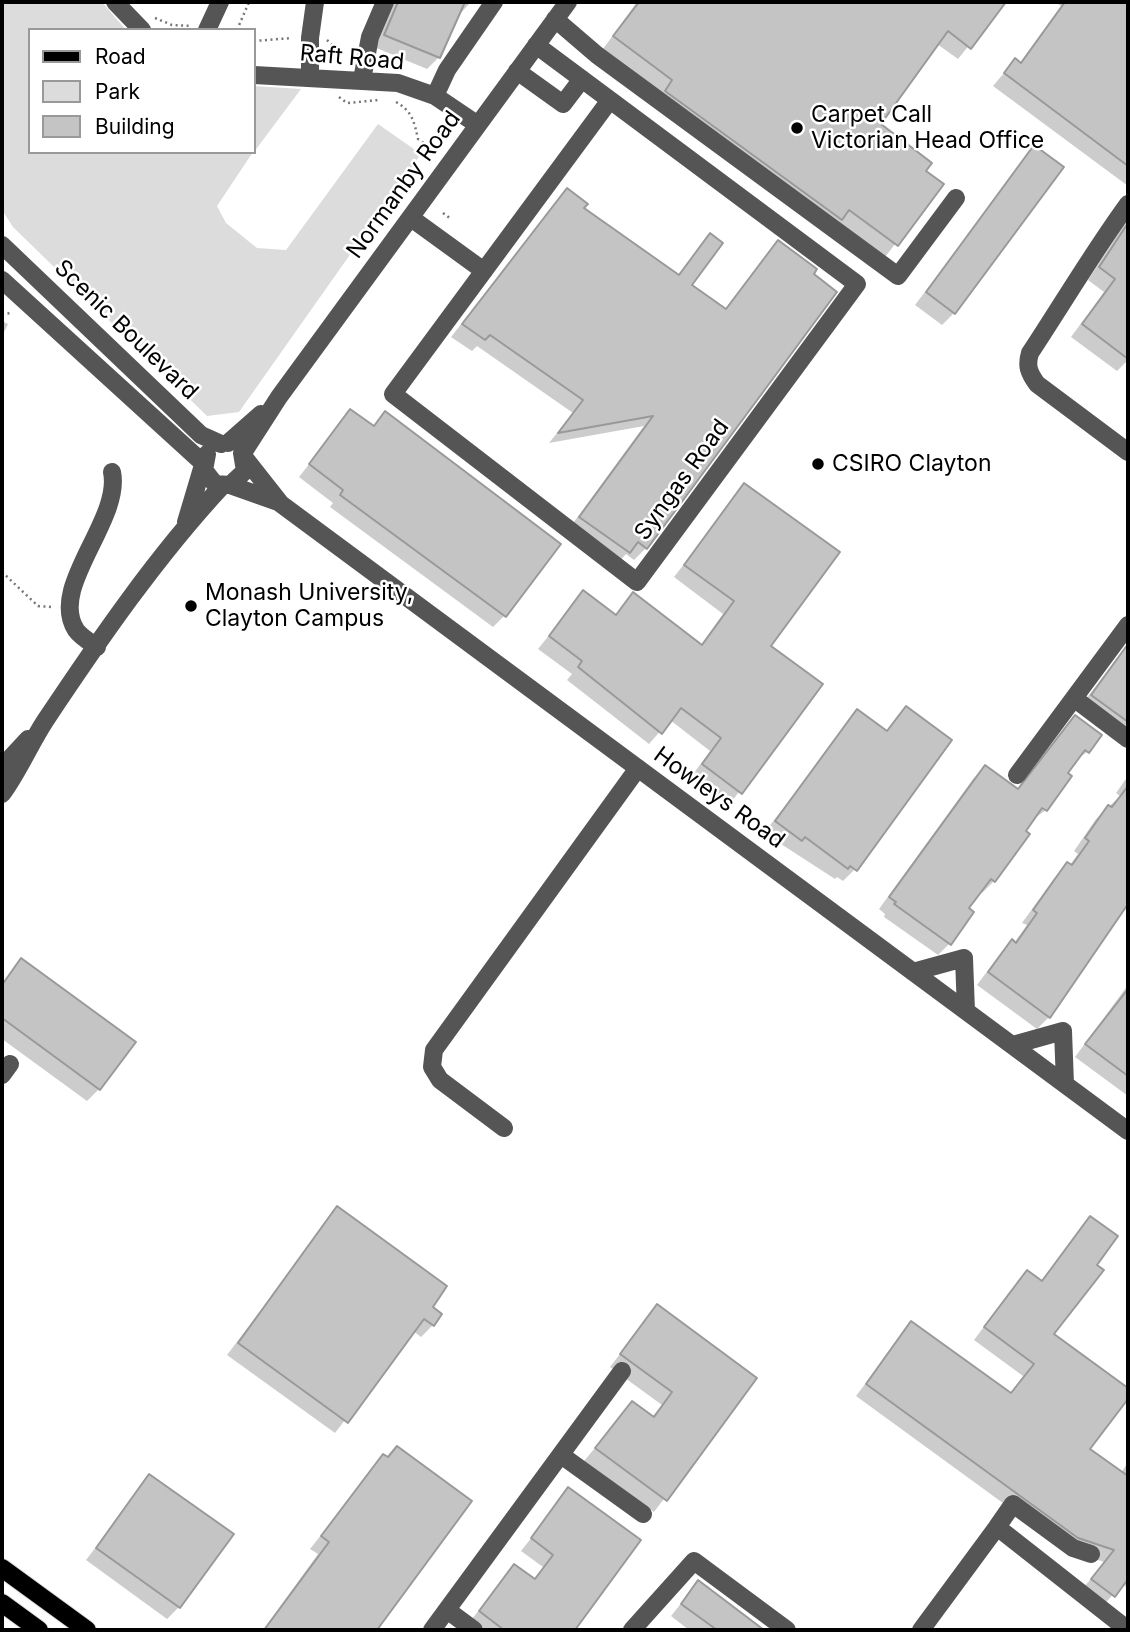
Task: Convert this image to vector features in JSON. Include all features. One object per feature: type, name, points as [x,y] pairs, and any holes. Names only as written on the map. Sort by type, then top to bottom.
[{"type":"main road","points":[[2,1568],[87,1630]]},
{"type":"main road","points":[[2,1603],[39,1630]]},
{"type":"street","points":[[115,2],[145,22]]},
{"type":"street","points":[[208,28],[220,2]]},
{"type":"street","points":[[310,78],[310,38],[315,2]]},
{"type":"street","points":[[362,80],[367,50],[385,2]]},
{"type":"street","points":[[435,96],[447,70],[495,2]]},
{"type":"street","name":"Normanby Road","points":[[234,449],[279,397],[568,2]]},
{"type":"street","points":[[555,19],[597,55],[898,276],[956,198]]},
{"type":"street","name":"Syngas Road","points":[[536,45],[582,79],[857,284],[637,582],[393,394],[610,100]]},
{"type":"street","points":[[517,71],[563,104],[582,79]]},
{"type":"street","name":"Raft Road","points":[[256,75],[398,83],[435,96],[478,125]]},
{"type":"street","points":[[1128,204],[1085,262],[1068,297],[1030,353],[1029,373],[1037,384],[1128,452]]},
{"type":"street","points":[[411,218],[484,271]]},
{"type":"street","name":"Scenic Boulevard","points":[[2,244],[201,435],[234,449]]},
{"type":"street","name":"Scenic Boulevard","points":[[2,279],[203,463]]},
{"type":"street","points":[[81,351],[96,334]]},
{"type":"street","points":[[2,794],[44,723],[185,526],[245,471],[234,449],[208,451],[185,526]]},
{"type":"street","name":"Howleys Road","points":[[234,449],[281,504],[1065,1084],[1120,1116],[1128,1131]]},
{"type":"street","points":[[203,463],[206,477],[226,486]]},
{"type":"street","points":[[97,647],[78,633],[69,611],[73,588],[113,496],[112,472]]},
{"type":"street","name":"Howleys Road","points":[[226,486],[281,504]]},
{"type":"street","points":[[1017,775],[1128,625]]},
{"type":"street","points":[[1074,699],[1128,739]]},
{"type":"street","points":[[2,767],[44,723]]},
{"type":"street","points":[[504,1128],[440,1080],[432,1067],[434,1050],[638,768]]},
{"type":"street","points":[[914,972],[964,958],[966,1011]]},
{"type":"street","points":[[1013,1045],[1063,1031],[1065,1084]]},
{"type":"street","points":[[432,1630],[622,1371]]},
{"type":"street","points":[[561,1455],[643,1514]]},
{"type":"street","points":[[921,1630],[1003,1532],[1013,1504],[1073,1548],[1091,1554]]},
{"type":"street","points":[[1003,1532],[1128,1630]]},
{"type":"street","points":[[632,1630],[694,1561],[788,1630]]},
{"type":"street","points":[[447,1610],[474,1630]]},
{"type":"path","points":[[238,28],[249,2]]},
{"type":"path","points":[[145,22],[201,25],[206,28]]},
{"type":"path","points":[[443,213],[451,219]]},
{"type":"path","points":[[2,572],[38,606],[69,611]]},
{"type":"green space","points":[[2,2],[102,2],[124,28],[28,28],[28,154],[252,154],[217,206],[226,223],[257,248],[286,250],[378,124],[421,154],[239,412],[207,416],[13,227],[2,210]]},
{"type":"green space","points":[[256,86],[301,89],[256,149]]},
{"type":"building","points":[[398,2],[465,2],[440,58],[384,35]]},
{"type":"building","name":"Carpet Call Victorian Head Office","points":[[639,2],[1006,2],[971,49],[948,31],[881,124],[932,163],[926,171],[944,184],[898,246],[849,210],[842,220],[665,91],[672,80],[613,36]]},
{"type":"building","points":[[1065,2],[1128,2],[1128,166],[1004,73],[1015,58],[1021,63]]},
{"type":"building","points":[[1034,145],[1064,167],[955,314],[926,292]]},
{"type":"building","points":[[567,188],[588,204],[584,208],[679,275],[710,233],[723,243],[692,285],[726,309],[778,240],[817,269],[814,274],[837,292],[647,549],[638,542],[630,553],[579,517],[653,416],[558,433],[583,400],[490,335],[485,340],[462,324]]},
{"type":"building","points":[[1128,223],[1128,359],[1082,324],[1115,279],[1099,267]]},
{"type":"building","points":[[350,409],[374,426],[385,411],[561,544],[506,617],[340,495],[343,490],[309,464]]},
{"type":"building","points":[[744,483],[840,552],[771,646],[823,684],[742,794],[702,764],[721,738],[681,708],[662,734],[578,667],[582,661],[549,636],[583,590],[616,615],[633,592],[702,645],[734,601],[684,565]]},
{"type":"building","points":[[1128,644],[1128,722],[1091,695]]},
{"type":"building","points":[[906,706],[952,740],[857,871],[850,866],[848,869],[805,837],[802,841],[775,821],[857,709],[887,731]]},
{"type":"building","points":[[1075,715],[1102,735],[1089,753],[1085,750],[1068,773],[1072,776],[1047,811],[1042,808],[1026,831],[1030,834],[995,882],[991,879],[969,908],[974,912],[951,945],[894,904],[896,902],[889,897],[985,765],[1018,789]]},
{"type":"building","points":[[1128,786],[1128,904],[1050,1018],[988,972],[1012,939],[1016,943],[1037,913],[1033,910],[1067,862],[1072,865],[1089,841],[1085,838],[1108,805],[1112,807]]},
{"type":"building","points":[[21,958],[136,1042],[100,1090],[2,1018],[2,985]]},
{"type":"building","points":[[1128,989],[1128,1076],[1085,1044]]},
{"type":"building","points":[[337,1206],[447,1286],[433,1307],[442,1314],[434,1326],[424,1319],[348,1423],[238,1343]]},
{"type":"building","points":[[1090,1216],[1118,1236],[1097,1265],[1104,1270],[1054,1334],[1128,1388],[1128,1399],[1090,1449],[1128,1476],[1128,1579],[1115,1597],[1091,1579],[1114,1550],[1078,1538],[866,1384],[911,1321],[1011,1393],[1034,1364],[984,1327],[1027,1270],[1042,1281]]},
{"type":"building","points":[[657,1304],[757,1378],[667,1501],[595,1448],[632,1401],[654,1417],[672,1392],[620,1354]]},
{"type":"building","points":[[397,1446],[472,1501],[377,1630],[264,1630],[329,1542],[321,1536],[383,1454],[388,1457]]},
{"type":"building","points":[[149,1474],[234,1534],[180,1608],[96,1548]]},
{"type":"building","points":[[568,1487],[641,1540],[575,1630],[504,1630],[479,1611],[514,1564],[535,1579],[553,1555],[531,1538]]},
{"type":"building","points":[[698,1580],[764,1630],[717,1630],[681,1604]]},
{"type":"place","name":"Carpet Call Victorian Head Office","points":[[797,128]]},
{"type":"place","name":"CSIRO Clayton","points":[[818,464]]},
{"type":"place","name":"Monash University, Clayton Campus","points":[[191,606]]}]
